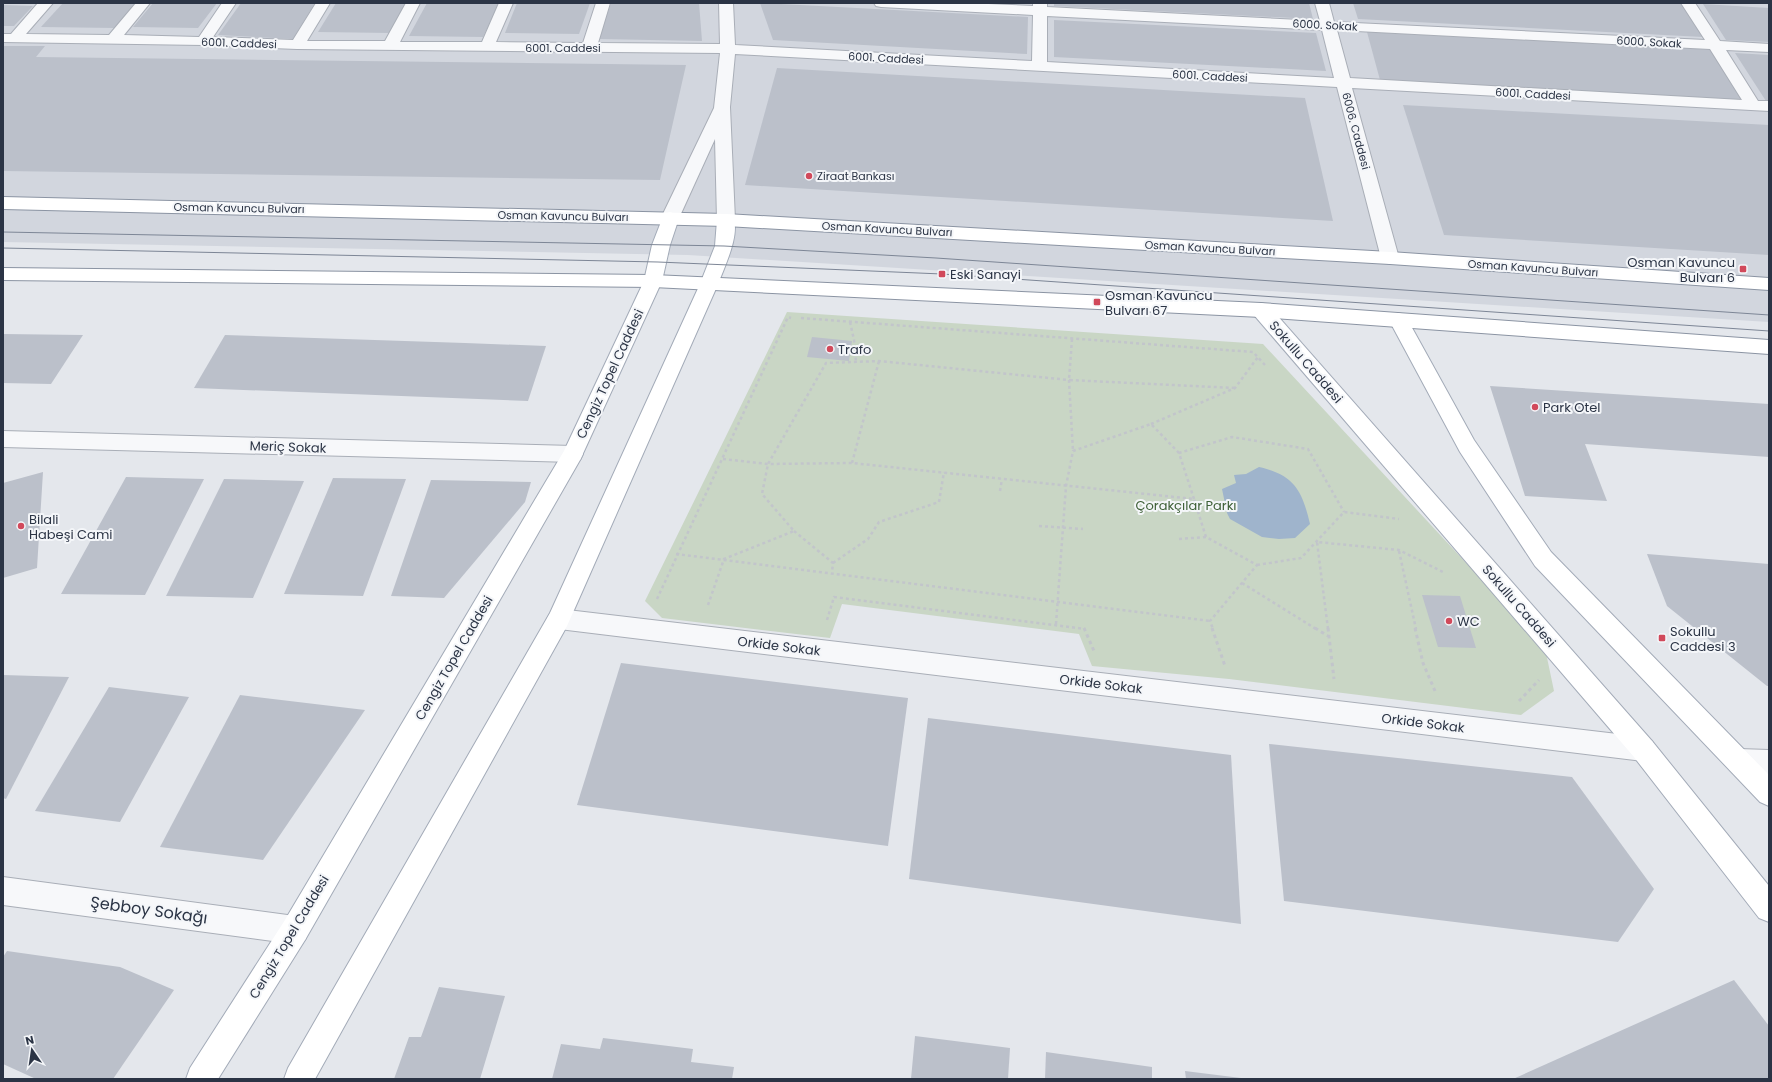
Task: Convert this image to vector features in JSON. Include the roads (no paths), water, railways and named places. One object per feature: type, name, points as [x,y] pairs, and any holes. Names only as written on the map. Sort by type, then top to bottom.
[{"type":"main road","name":"Osman Kavuncu Bulvarı","points":[[3,203],[726,220],[1390,258],[1769,284]]},
{"type":"main road","name":"Cengiz Topel Caddesi","points":[[201,1079],[295,930],[573,454],[653,281],[661,245],[670,218]]},
{"type":"main road","points":[[299,1079],[559,620],[709,284],[724,246],[726,220]]},
{"type":"main road","points":[[3,274],[653,281],[1261,310],[1769,347]]},
{"type":"main road","name":"Sokullu Caddesi","points":[[1261,310],[1643,749],[1769,908]]},
{"type":"main road","points":[[1398,320],[1467,446],[1543,559],[1769,793]]},
{"type":"street","points":[[9,38],[46,3]]},
{"type":"street","points":[[114,40],[143,3]]},
{"type":"street","points":[[203,41],[230,3]]},
{"type":"street","points":[[297,46],[323,3]]},
{"type":"street","points":[[390,46],[413,3]]},
{"type":"street","points":[[487,47],[506,3]]},
{"type":"street","points":[[589,48],[603,3]]},
{"type":"street","points":[[726,3],[728,49],[722,106],[726,220]]},
{"type":"street","name":"6000. Sokak","points":[[881,3],[1040,7],[1328,25],[1769,48]]},
{"type":"street","name":"6006. Caddesi","points":[[1322,3],[1390,258]]},
{"type":"street","points":[[1688,3],[1754,106]]},
{"type":"street","points":[[1038,67],[1040,7]]},
{"type":"street","name":"6001. Caddesi","points":[[9,38],[203,41],[297,46],[728,49],[1769,106]]},
{"type":"street","points":[[670,218],[722,106]]},
{"type":"street","name":"Meriç Sokak","points":[[3,439],[573,454]]},
{"type":"street","name":"Orkide Sokak","points":[[559,620],[1643,749]]},
{"type":"street","points":[[1739,761],[1769,762]]},
{"type":"street","name":"Şebboy Sokağı","points":[[3,891],[295,930]]},
{"type":"water","points":[[1259,467],[1281,474],[1295,486],[1300,493],[1310,524],[1295,538],[1279,539],[1262,537],[1230,519],[1227,513],[1222,489],[1236,483],[1234,475],[1246,474]]},
{"type":"tram line","points":[[3,232],[724,246],[936,258],[1769,315]]},
{"type":"tram line","points":[[3,248],[658,262],[942,274],[1769,331]]},
{"type":"place","name":"Ziraat Bankası","points":[[809,176]]},
{"type":"place","name":"Osman Kavuncu Bulvarı 6","points":[[1743,269]]},
{"type":"place","name":"Eski Sanayi","points":[[942,274]]},
{"type":"place","name":"Osman Kavuncu Bulvarı 67","points":[[1097,302]]},
{"type":"place","name":"Trafo","points":[[830,349]]},
{"type":"place","name":"Park Otel","points":[[1535,407]]},
{"type":"place","name":"Bilali Habeşi Cami","points":[[21,526]]},
{"type":"place","name":"WC","points":[[1449,621]]},
{"type":"place","name":"Sokullu Caddesi 3","points":[[1662,638]]},
{"type":"park label","name":"Çorakçılar Parkı","points":[[1186,505]]}]
